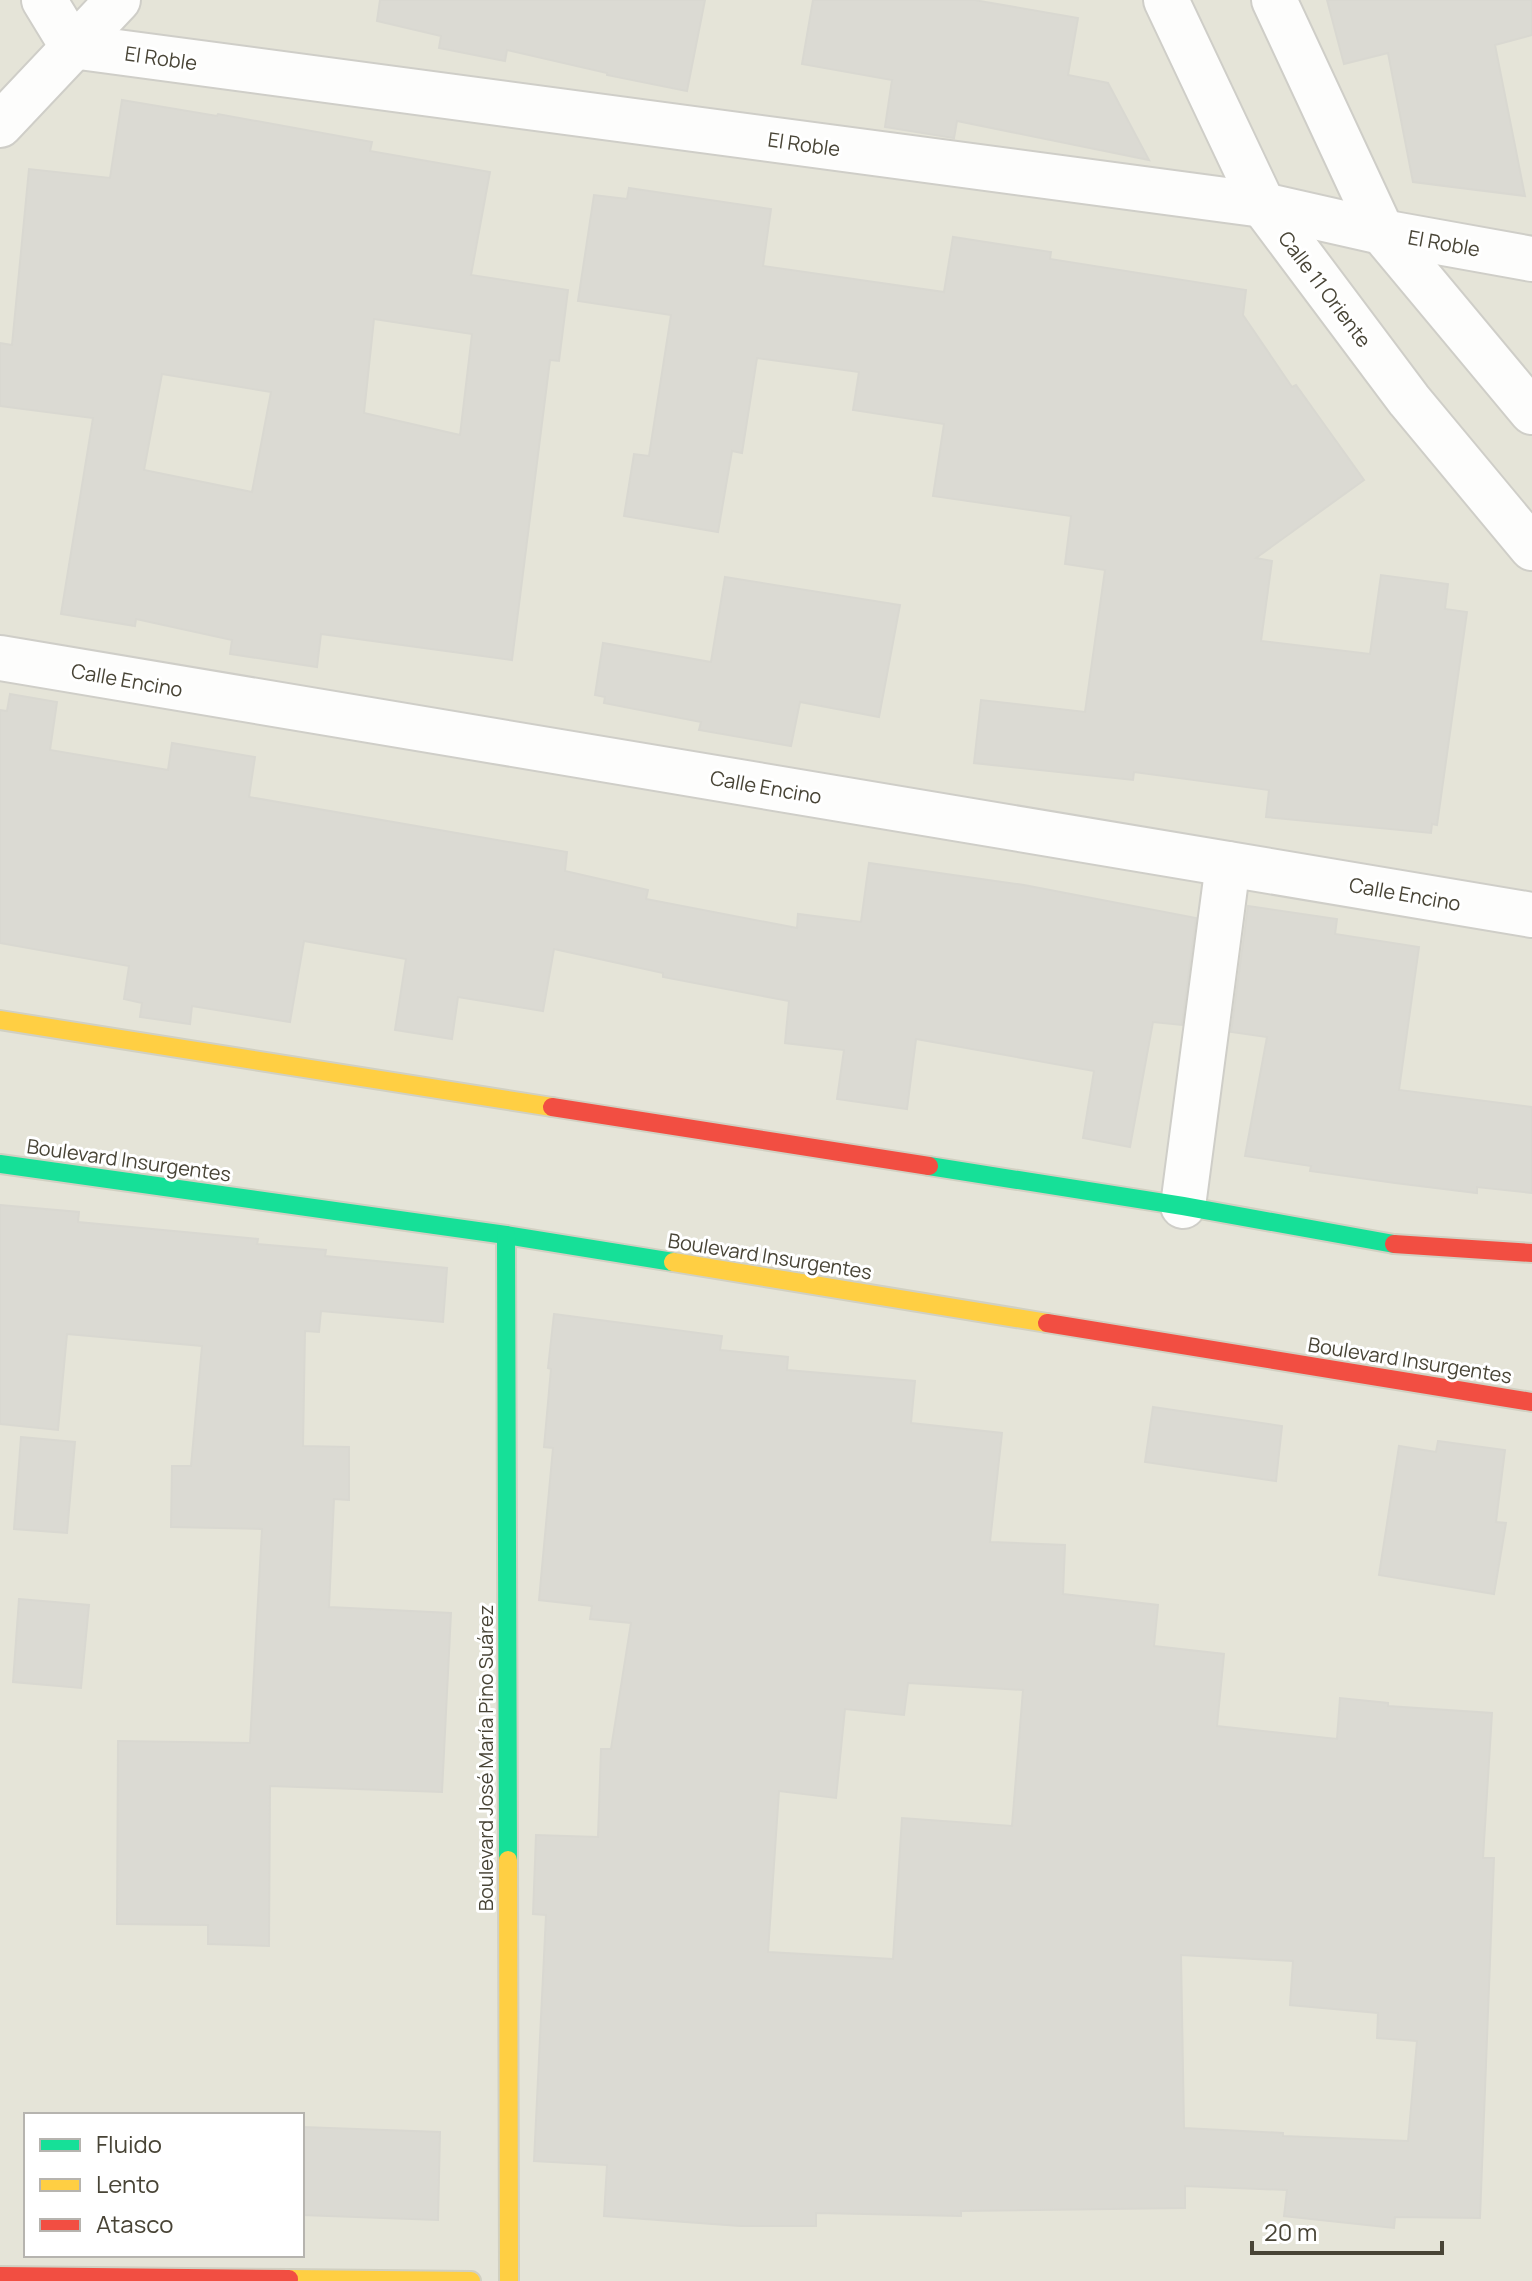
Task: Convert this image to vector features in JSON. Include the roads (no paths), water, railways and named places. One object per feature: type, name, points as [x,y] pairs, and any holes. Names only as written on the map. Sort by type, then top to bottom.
[{"type":"main road","points":[[0,1020],[1183,1206],[1386,1243],[1532,1253]]},
{"type":"main road","name":"Boulevard Insurgentes","points":[[0,1164],[506,1235],[1532,1402]]},
{"type":"main road","name":"Boulevard José María Pino Suárez","points":[[506,1235],[509,2281]]},
{"type":"main road","points":[[0,2276],[471,2281]]},
{"type":"street","points":[[44,0],[72,46]]},
{"type":"street","points":[[6,103],[72,46],[118,0]]},
{"type":"street","name":"Calle 11 Oriente","points":[[1166,0],[1263,205],[1409,400],[1532,548]]},
{"type":"street","points":[[1274,0],[1382,232],[1532,412]]},
{"type":"street","name":"El Roble","points":[[72,46],[1263,205],[1382,232],[1532,259]]},
{"type":"street","name":"Calle Encino","points":[[0,658],[1532,915]]},
{"type":"street","points":[[1183,1206],[1228,864]]}]
